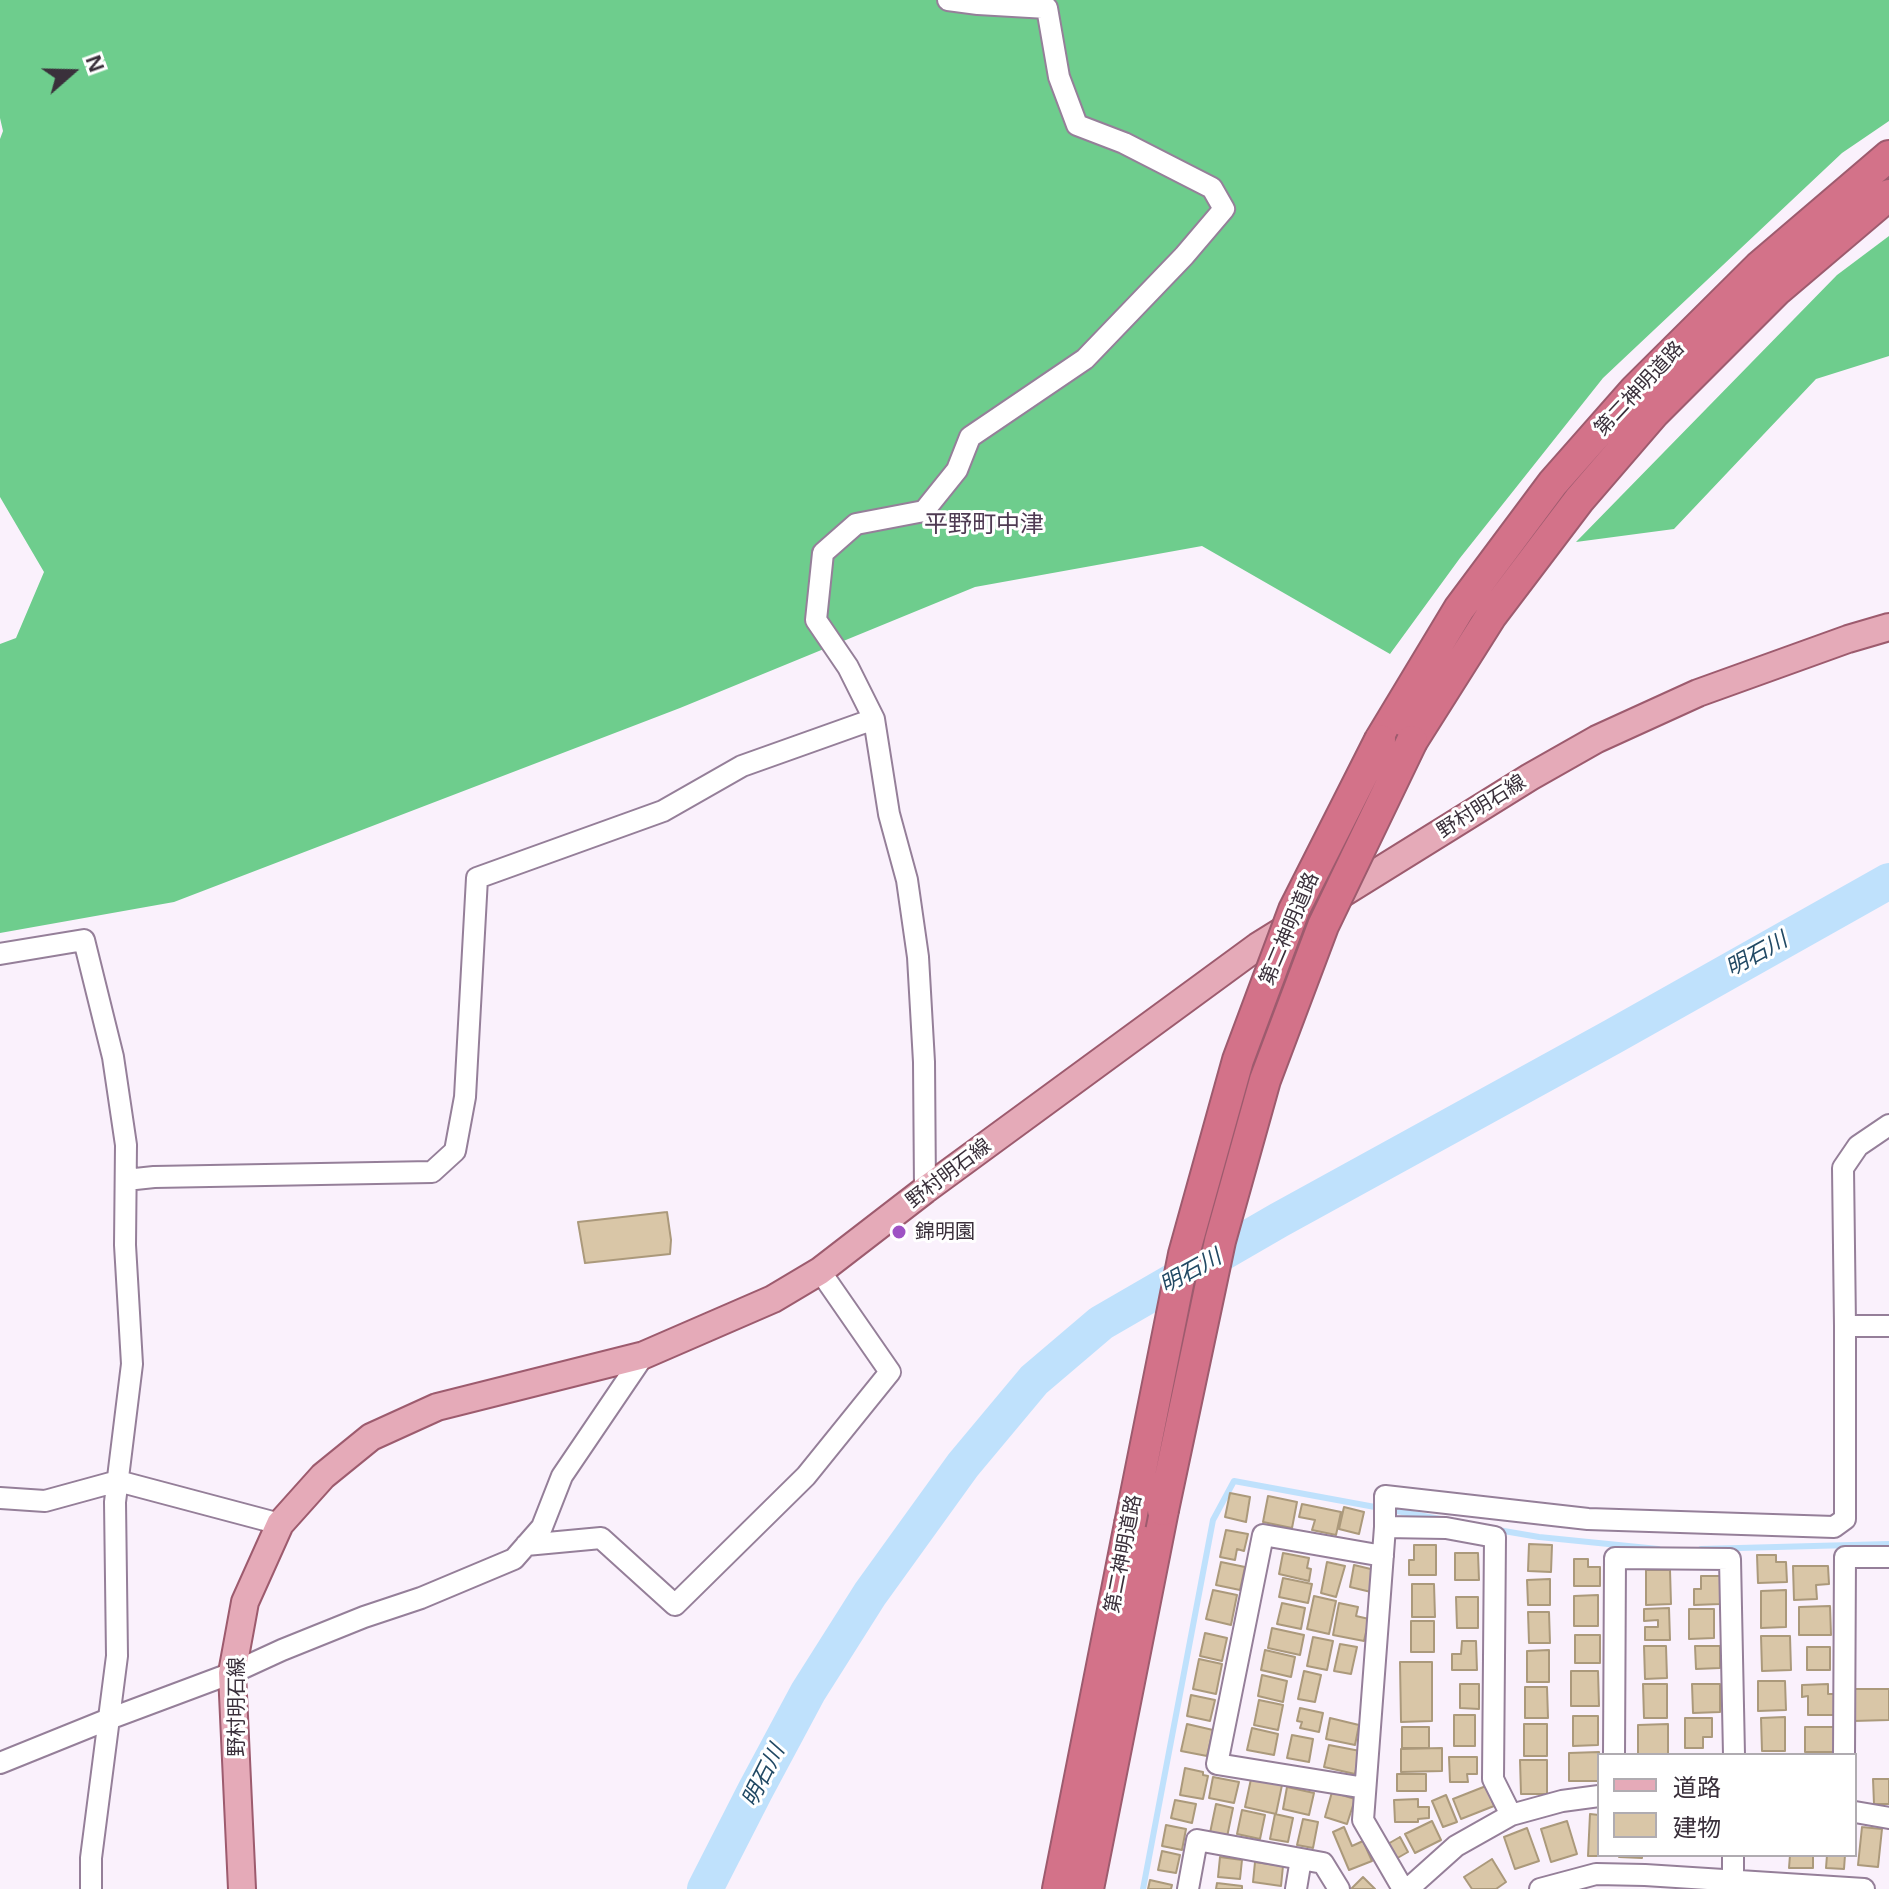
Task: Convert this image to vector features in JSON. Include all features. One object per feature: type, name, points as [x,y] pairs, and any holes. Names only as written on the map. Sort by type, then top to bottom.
[{"type":"highway","name":"第二神明道路","points":[[1058,1889],[1184,1254],[1238,1060],[1294,910],[1380,740],[1459,609],[1553,483],[1635,390],[1759,267],[1889,156]]},
{"type":"highway","name":"第二神明道路","points":[[1088,1889],[1220,1241],[1265,1080],[1323,926],[1412,741],[1491,616],[1579,500],[1654,413],[1777,290],[1889,195]]},
{"type":"main road","name":"野村明石線","points":[[242,1889],[232,1673],[245,1602],[280,1524],[323,1476],[371,1437],[437,1407],[644,1355],[773,1299],[820,1271],[925,1190],[1258,946],[1530,777],[1597,739],[1698,693],[1889,627]]},
{"type":"street","points":[[925,1190],[924,1062],[918,957],[907,880],[889,814],[874,719],[848,667],[816,620],[823,553],[856,524],[924,511],[957,470],[970,437],[1085,359],[1184,256],[1224,209],[1212,188],[1124,143],[1077,125],[1059,77],[1047,8],[948,0]]},
{"type":"street","points":[[126,1180],[432,1172],[455,1151],[465,1097],[477,878],[663,811],[742,766],[874,719]]},
{"type":"street","points":[[0,954],[84,940],[113,1057],[126,1145],[125,1245],[132,1364],[115,1502],[117,1656],[91,1858],[91,1889]]},
{"type":"street","points":[[1597,1796],[1562,1801],[1511,1815],[1456,1846],[1406,1889],[1363,1820],[1385,1496],[1588,1519],[1834,1527],[1845,1519],[1843,1168],[1858,1146],[1889,1125]]},
{"type":"street","points":[[526,1545],[601,1538],[675,1605],[806,1476],[890,1372],[820,1271]]},
{"type":"street","points":[[1845,1326],[1889,1326]]},
{"type":"street","points":[[0,1763],[514,1559],[542,1527],[562,1476],[644,1355]]},
{"type":"street","points":[[0,1498],[45,1501],[118,1481],[280,1524]]},
{"type":"street","points":[[1385,1527],[1446,1528],[1495,1537],[1493,1779],[1511,1815]]},
{"type":"street","points":[[1365,1788],[1217,1764],[1263,1535],[1383,1556]]},
{"type":"street","points":[[1844,1753],[1845,1557],[1889,1557]]},
{"type":"street","points":[[1614,1753],[1615,1558],[1730,1559],[1734,1753]]},
{"type":"street","points":[[1857,1812],[1889,1818]]},
{"type":"street","points":[[1188,1889],[1197,1840],[1323,1863],[1339,1889]]},
{"type":"street","points":[[1733,1857],[1733,1885]]},
{"type":"street","points":[[1296,1889],[1301,1859]]},
{"type":"street","points":[[1540,1889],[1596,1874],[1645,1875],[1733,1885],[1864,1889]]},
{"type":"green space","points":[[0,0],[1889,0],[1889,121],[1842,153],[1603,378],[1460,558],[1390,654],[1202,546],[975,587],[680,708],[174,902],[0,933],[0,644],[16,638],[44,572],[0,497],[0,139],[3,131],[0,118]]},
{"type":"green space","points":[[1889,236],[1889,356],[1816,379],[1674,529],[1576,542],[1837,275]]},
{"type":"building","points":[[667,1212],[670,1254],[585,1263],[578,1222]]},
{"type":"building","points":[[1230,1493],[1250,1497],[1246,1522],[1225,1517]]},
{"type":"building","points":[[1268,1496],[1297,1502],[1292,1528],[1263,1522]]},
{"type":"building","points":[[1302,1504],[1341,1512],[1336,1535],[1312,1530],[1315,1520],[1299,1517]]},
{"type":"building","points":[[1344,1507],[1364,1512],[1359,1534],[1339,1529]]},
{"type":"building","points":[[1226,1530],[1248,1534],[1244,1551],[1237,1549],[1235,1560],[1220,1557]]},
{"type":"building","points":[[1529,1544],[1552,1545],[1551,1572],[1528,1571]]},
{"type":"building","points":[[1414,1545],[1436,1545],[1436,1575],[1409,1575],[1409,1560],[1414,1560]]},
{"type":"building","points":[[1283,1553],[1309,1558],[1309,1581],[1279,1574]]},
{"type":"building","points":[[1455,1553],[1478,1553],[1479,1580],[1455,1580]]},
{"type":"building","points":[[1757,1555],[1776,1555],[1776,1562],[1786,1562],[1787,1582],[1758,1583]]},
{"type":"building","points":[[1574,1559],[1588,1559],[1588,1567],[1600,1567],[1600,1586],[1574,1586]]},
{"type":"building","points":[[1221,1562],[1245,1567],[1240,1590],[1216,1585]]},
{"type":"building","points":[[1327,1562],[1345,1566],[1336,1597],[1321,1593]]},
{"type":"building","points":[[1354,1565],[1375,1570],[1371,1592],[1350,1587]]},
{"type":"building","points":[[1793,1566],[1828,1566],[1829,1584],[1816,1585],[1817,1599],[1794,1600]]},
{"type":"building","points":[[1646,1570],[1670,1570],[1671,1604],[1646,1605]]},
{"type":"building","points":[[1701,1576],[1720,1576],[1720,1604],[1694,1605],[1694,1589],[1701,1589]]},
{"type":"building","points":[[1283,1578],[1312,1584],[1308,1603],[1279,1597]]},
{"type":"building","points":[[1550,1579],[1550,1605],[1528,1605],[1527,1580]]},
{"type":"building","points":[[1412,1584],[1434,1584],[1435,1617],[1412,1617]]},
{"type":"building","points":[[1213,1590],[1237,1595],[1231,1625],[1206,1619]]},
{"type":"building","points":[[1786,1590],[1786,1627],[1761,1628],[1761,1591]]},
{"type":"building","points":[[1598,1595],[1598,1626],[1574,1626],[1574,1596]]},
{"type":"building","points":[[1314,1596],[1336,1601],[1329,1634],[1307,1629]]},
{"type":"building","points":[[1456,1597],[1478,1597],[1478,1628],[1457,1628]]},
{"type":"building","points":[[1282,1603],[1305,1608],[1301,1629],[1277,1624]]},
{"type":"building","points":[[1339,1603],[1358,1607],[1356,1616],[1369,1619],[1364,1641],[1333,1635]]},
{"type":"building","points":[[1830,1606],[1831,1635],[1799,1635],[1799,1607]]},
{"type":"building","points":[[1669,1608],[1670,1640],[1645,1640],[1645,1627],[1658,1627],[1658,1620],[1644,1621],[1644,1609]]},
{"type":"building","points":[[1689,1609],[1714,1609],[1714,1638],[1689,1639]]},
{"type":"building","points":[[1528,1612],[1549,1612],[1550,1643],[1529,1643]]},
{"type":"building","points":[[1411,1621],[1434,1621],[1434,1652],[1411,1652]]},
{"type":"building","points":[[1272,1628],[1304,1635],[1300,1655],[1268,1648]]},
{"type":"building","points":[[1205,1633],[1227,1638],[1222,1661],[1200,1656]]},
{"type":"building","points":[[1575,1635],[1600,1635],[1600,1663],[1575,1663]]},
{"type":"building","points":[[1761,1636],[1790,1636],[1791,1670],[1762,1671]]},
{"type":"building","points":[[1313,1637],[1333,1641],[1327,1670],[1307,1666]]},
{"type":"building","points":[[1462,1641],[1476,1641],[1477,1670],[1452,1670],[1452,1654],[1461,1654]]},
{"type":"building","points":[[1340,1644],[1357,1647],[1351,1674],[1334,1671]]},
{"type":"building","points":[[1644,1646],[1666,1646],[1667,1678],[1645,1679]]},
{"type":"building","points":[[1695,1646],[1720,1646],[1720,1668],[1696,1669]]},
{"type":"building","points":[[1807,1647],[1830,1647],[1830,1670],[1807,1670]]},
{"type":"building","points":[[1265,1650],[1295,1657],[1291,1677],[1261,1670]]},
{"type":"building","points":[[1549,1650],[1549,1682],[1527,1682],[1527,1651]]},
{"type":"building","points":[[1199,1659],[1222,1664],[1216,1694],[1193,1689]]},
{"type":"building","points":[[1400,1662],[1432,1662],[1432,1721],[1401,1722]]},
{"type":"building","points":[[1304,1671],[1321,1675],[1315,1702],[1298,1699]]},
{"type":"building","points":[[1571,1671],[1598,1671],[1599,1706],[1571,1706]]},
{"type":"building","points":[[1262,1675],[1287,1681],[1283,1702],[1258,1696]]},
{"type":"building","points":[[1758,1681],[1785,1681],[1786,1710],[1758,1711]]},
{"type":"building","points":[[1460,1684],[1479,1684],[1479,1709],[1460,1708]]},
{"type":"building","points":[[1643,1684],[1667,1684],[1667,1718],[1644,1718]]},
{"type":"building","points":[[1692,1684],[1720,1684],[1720,1712],[1693,1713]]},
{"type":"building","points":[[1828,1684],[1828,1694],[1835,1694],[1835,1715],[1808,1715],[1808,1696],[1802,1697],[1802,1685]]},
{"type":"building","points":[[1525,1687],[1547,1687],[1548,1718],[1525,1718]]},
{"type":"building","points":[[1852,1689],[1889,1689],[1889,1720],[1853,1721]]},
{"type":"building","points":[[1191,1695],[1215,1700],[1210,1721],[1187,1716]]},
{"type":"building","points":[[1259,1700],[1283,1705],[1278,1730],[1254,1725]]},
{"type":"building","points":[[1300,1708],[1323,1713],[1319,1732],[1300,1728],[1302,1722],[1297,1721]]},
{"type":"building","points":[[1454,1715],[1475,1715],[1475,1746],[1454,1746]]},
{"type":"building","points":[[1573,1716],[1598,1716],[1598,1745],[1573,1746]]},
{"type":"building","points":[[1785,1717],[1785,1751],[1762,1751],[1761,1718]]},
{"type":"building","points":[[1330,1718],[1359,1725],[1355,1745],[1326,1739]]},
{"type":"building","points":[[1685,1718],[1712,1718],[1712,1737],[1703,1737],[1703,1748],[1685,1748]]},
{"type":"building","points":[[1187,1724],[1213,1730],[1207,1756],[1181,1751]]},
{"type":"building","points":[[1524,1724],[1547,1724],[1547,1756],[1524,1756]]},
{"type":"building","points":[[1668,1724],[1668,1753],[1638,1753],[1638,1725]]},
{"type":"building","points":[[1402,1727],[1429,1727],[1429,1748],[1402,1748]]},
{"type":"building","points":[[1805,1727],[1836,1727],[1836,1752],[1805,1752]]},
{"type":"building","points":[[1252,1728],[1278,1734],[1274,1755],[1247,1750]]},
{"type":"building","points":[[1292,1735],[1313,1739],[1309,1762],[1287,1758]]},
{"type":"building","points":[[1329,1745],[1360,1751],[1355,1774],[1324,1767]]},
{"type":"building","points":[[1442,1748],[1442,1771],[1401,1772],[1401,1749]]},
{"type":"building","points":[[1599,1752],[1597,1781],[1569,1781],[1569,1753]]},
{"type":"building","points":[[1449,1757],[1477,1757],[1477,1774],[1467,1774],[1468,1782],[1450,1782]]},
{"type":"building","points":[[1520,1760],[1547,1760],[1547,1794],[1521,1794]]},
{"type":"building","points":[[1185,1768],[1208,1776],[1203,1799],[1180,1795]]},
{"type":"building","points":[[1397,1774],[1426,1774],[1426,1791],[1397,1791]]},
{"type":"building","points":[[1213,1777],[1239,1782],[1234,1803],[1209,1798]]},
{"type":"building","points":[[1251,1779],[1282,1785],[1276,1814],[1245,1807]]},
{"type":"building","points":[[1873,1779],[1889,1779],[1889,1804],[1874,1804]]},
{"type":"building","points":[[1486,1786],[1494,1806],[1461,1819],[1453,1799]]},
{"type":"building","points":[[1287,1787],[1314,1793],[1309,1815],[1283,1809]]},
{"type":"building","points":[[1332,1792],[1355,1799],[1347,1824],[1325,1817]]},
{"type":"building","points":[[1446,1795],[1457,1822],[1443,1827],[1432,1801]]},
{"type":"building","points":[[1418,1799],[1418,1807],[1429,1807],[1429,1818],[1418,1819],[1418,1822],[1395,1822],[1394,1800]]},
{"type":"building","points":[[1175,1800],[1196,1804],[1192,1823],[1171,1818]]},
{"type":"building","points":[[1216,1804],[1233,1808],[1227,1837],[1210,1833]]},
{"type":"building","points":[[1242,1810],[1265,1815],[1260,1839],[1237,1834]]},
{"type":"building","points":[[1275,1814],[1293,1818],[1288,1842],[1270,1839]]},
{"type":"building","points":[[1590,1814],[1597,1815],[1597,1856],[1588,1856]]},
{"type":"building","points":[[1303,1819],[1318,1822],[1313,1848],[1297,1845]]},
{"type":"building","points":[[1432,1821],[1441,1840],[1415,1853],[1405,1834]]},
{"type":"building","points":[[1567,1821],[1577,1854],[1551,1862],[1541,1829]]},
{"type":"building","points":[[1166,1825],[1186,1829],[1182,1850],[1162,1846]]},
{"type":"building","points":[[1344,1827],[1352,1846],[1363,1841],[1372,1861],[1349,1870],[1333,1832]]},
{"type":"building","points":[[1862,1827],[1882,1829],[1878,1867],[1858,1865]]},
{"type":"building","points":[[1527,1828],[1539,1861],[1515,1869],[1504,1837]]},
{"type":"building","points":[[1400,1837],[1408,1852],[1394,1860],[1386,1845]]},
{"type":"building","points":[[1162,1851],[1180,1855],[1176,1873],[1158,1870]]},
{"type":"building","points":[[1220,1857],[1242,1860],[1240,1879],[1218,1877]]},
{"type":"building","points":[[1790,1857],[1813,1857],[1813,1868],[1789,1868]]},
{"type":"building","points":[[1827,1857],[1845,1857],[1844,1869],[1826,1868]]},
{"type":"building","points":[[1492,1859],[1506,1882],[1496,1889],[1472,1889],[1464,1877]]},
{"type":"building","points":[[1255,1862],[1283,1866],[1281,1886],[1253,1882]]},
{"type":"building","points":[[1363,1877],[1375,1889],[1351,1889]]},
{"type":"building","points":[[1150,1880],[1172,1885],[1171,1889],[1148,1889]]},
{"type":"building","points":[[1217,1883],[1242,1886],[1242,1889],[1216,1889]]},
{"type":"waterway","name":"明石川","points":[[705,1889],[808,1692],[870,1594],[963,1465],[1034,1380],[1101,1323],[1279,1220],[1889,881]]},
{"type":"waterway","points":[[1143,1889],[1213,1520],[1234,1481],[1440,1519]]},
{"type":"waterway","points":[[1498,1530],[1658,1549]]},
{"type":"waterway","points":[[1701,1549],[1889,1544]]},
{"type":"place","name":"錦明園","points":[[899,1232]]},
{"type":"district","name":"平野町中津","points":[[984,525]]}]
